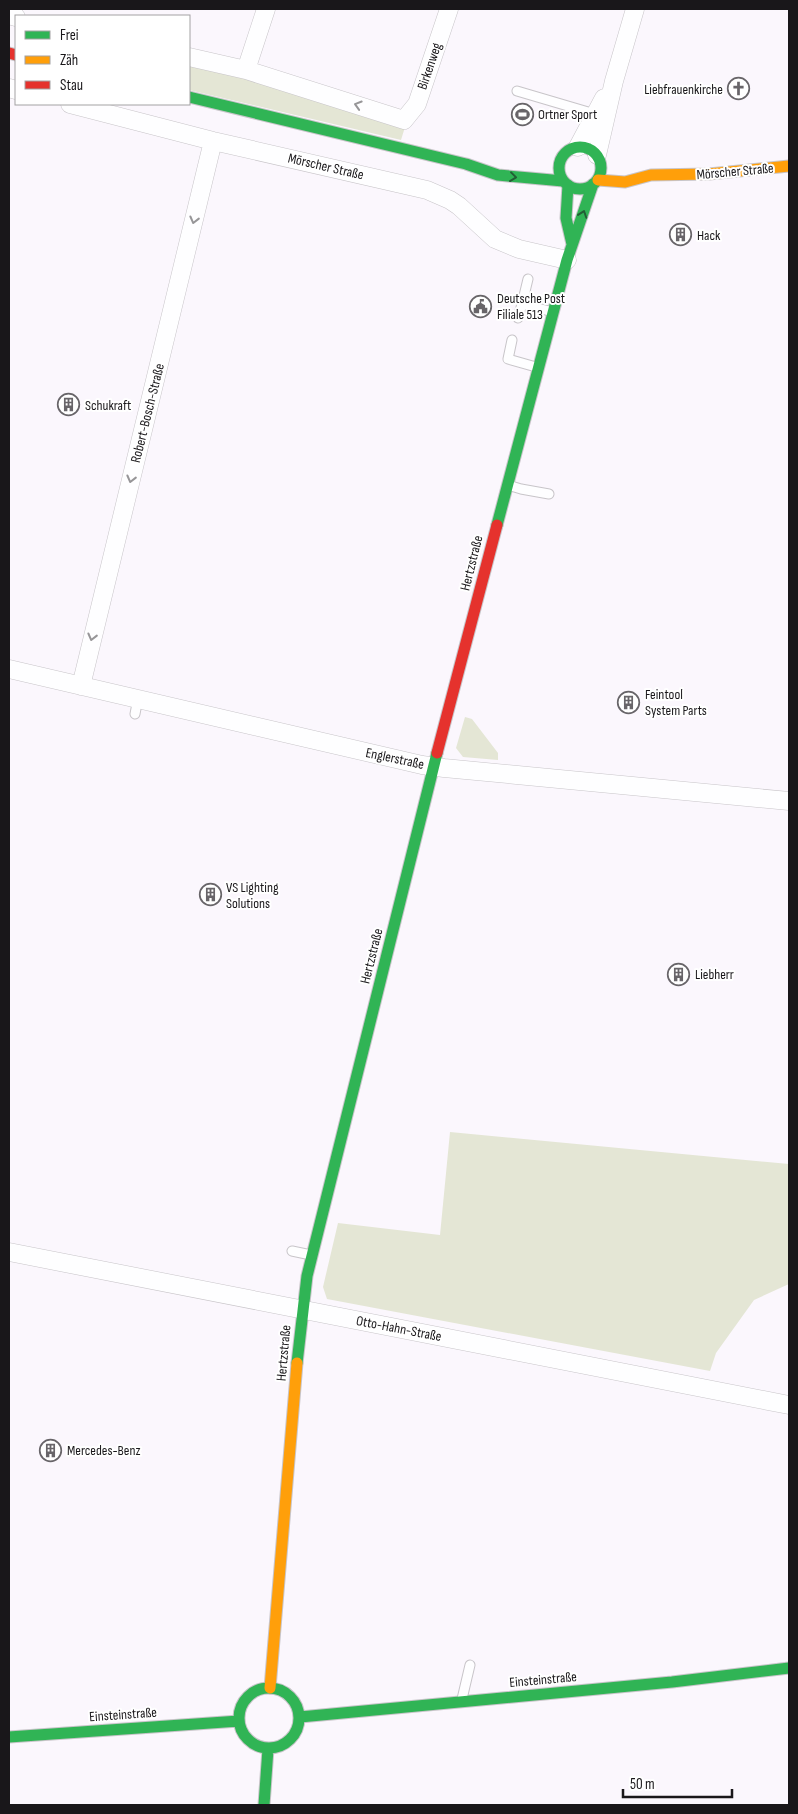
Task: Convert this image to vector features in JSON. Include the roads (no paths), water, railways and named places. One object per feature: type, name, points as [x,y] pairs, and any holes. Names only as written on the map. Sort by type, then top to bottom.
[{"type":"street","points":[[190,57],[246,70],[266,9]]},
{"type":"street","name":"Birkenweg","points":[[246,70],[404,120],[417,104],[449,9]]},
{"type":"street","points":[[190,97],[466,164],[498,175],[565,183],[580,189],[595,182],[601,167],[614,81],[635,9]]},
{"type":"street","points":[[578,147],[614,81]]},
{"type":"street","name":"Mörscher Straße","points":[[74,105],[427,190],[455,203],[478,225],[501,242],[519,249],[569,252]]},
{"type":"street","name":"Robert-Bosch-Straße","points":[[80,686],[213,140]]},
{"type":"street","points":[[565,183],[555,162],[567,151],[578,147],[585,147],[602,159]]},
{"type":"street","points":[[466,164],[504,164]]},
{"type":"street","name":"Mörscher Straße","points":[[595,182],[625,182],[651,175],[709,174],[789,166]]},
{"type":"street","name":"Mörscher Straße","points":[[634,170],[651,175]]},
{"type":"street","name":"Hertzstraße","points":[[270,1688],[302,1310],[312,1255],[434,766],[553,312],[569,252],[595,182]]},
{"type":"street","name":"Hertzstraße","points":[[565,183],[569,252]]},
{"type":"street","name":"Englerstraße","points":[[9,670],[80,686],[136,706],[444,768],[789,801]]},
{"type":"street","name":"Otto-Hahn-Straße","points":[[9,1252],[789,1406]]},
{"type":"street","name":"Einsteinstraße","points":[[300,1717],[672,1682],[789,1668]]},
{"type":"street","points":[[260,1689],[279,1689],[294,1700],[300,1717],[294,1736],[287,1743],[268,1749],[251,1743],[240,1729],[240,1710],[244,1701],[260,1689]]},
{"type":"street","name":"Einsteinstraße","points":[[9,1737],[239,1721]]},
{"type":"street","points":[[264,1805],[268,1749]]},
{"type":"lane","points":[[516,91],[595,114]]},
{"type":"lane","points":[[518,318],[528,279]]},
{"type":"lane","points":[[522,304],[553,312]]},
{"type":"lane","points":[[512,340],[508,359],[539,367]]},
{"type":"lane","points":[[508,484],[521,489],[549,494]]},
{"type":"lane","points":[[292,1251],[312,1255]]},
{"type":"lane","points":[[461,1701],[470,1664]]},
{"type":"place","name":"Liebfrauenkirche","points":[[739,89]]},
{"type":"place","name":"Ortner Sport","points":[[522,114]]},
{"type":"place","name":"Hack","points":[[681,235]]},
{"type":"place","name":"Deutsche Post Filiale 513","points":[[481,306]]},
{"type":"place","name":"Schukraft","points":[[69,405]]},
{"type":"place","name":"Feintool System Parts","points":[[629,702]]},
{"type":"place","name":"VS Lighting Solutions","points":[[210,895]]},
{"type":"place","name":"Liebherr","points":[[679,974]]},
{"type":"place","name":"Mercedes-Benz","points":[[51,1450]]}]
